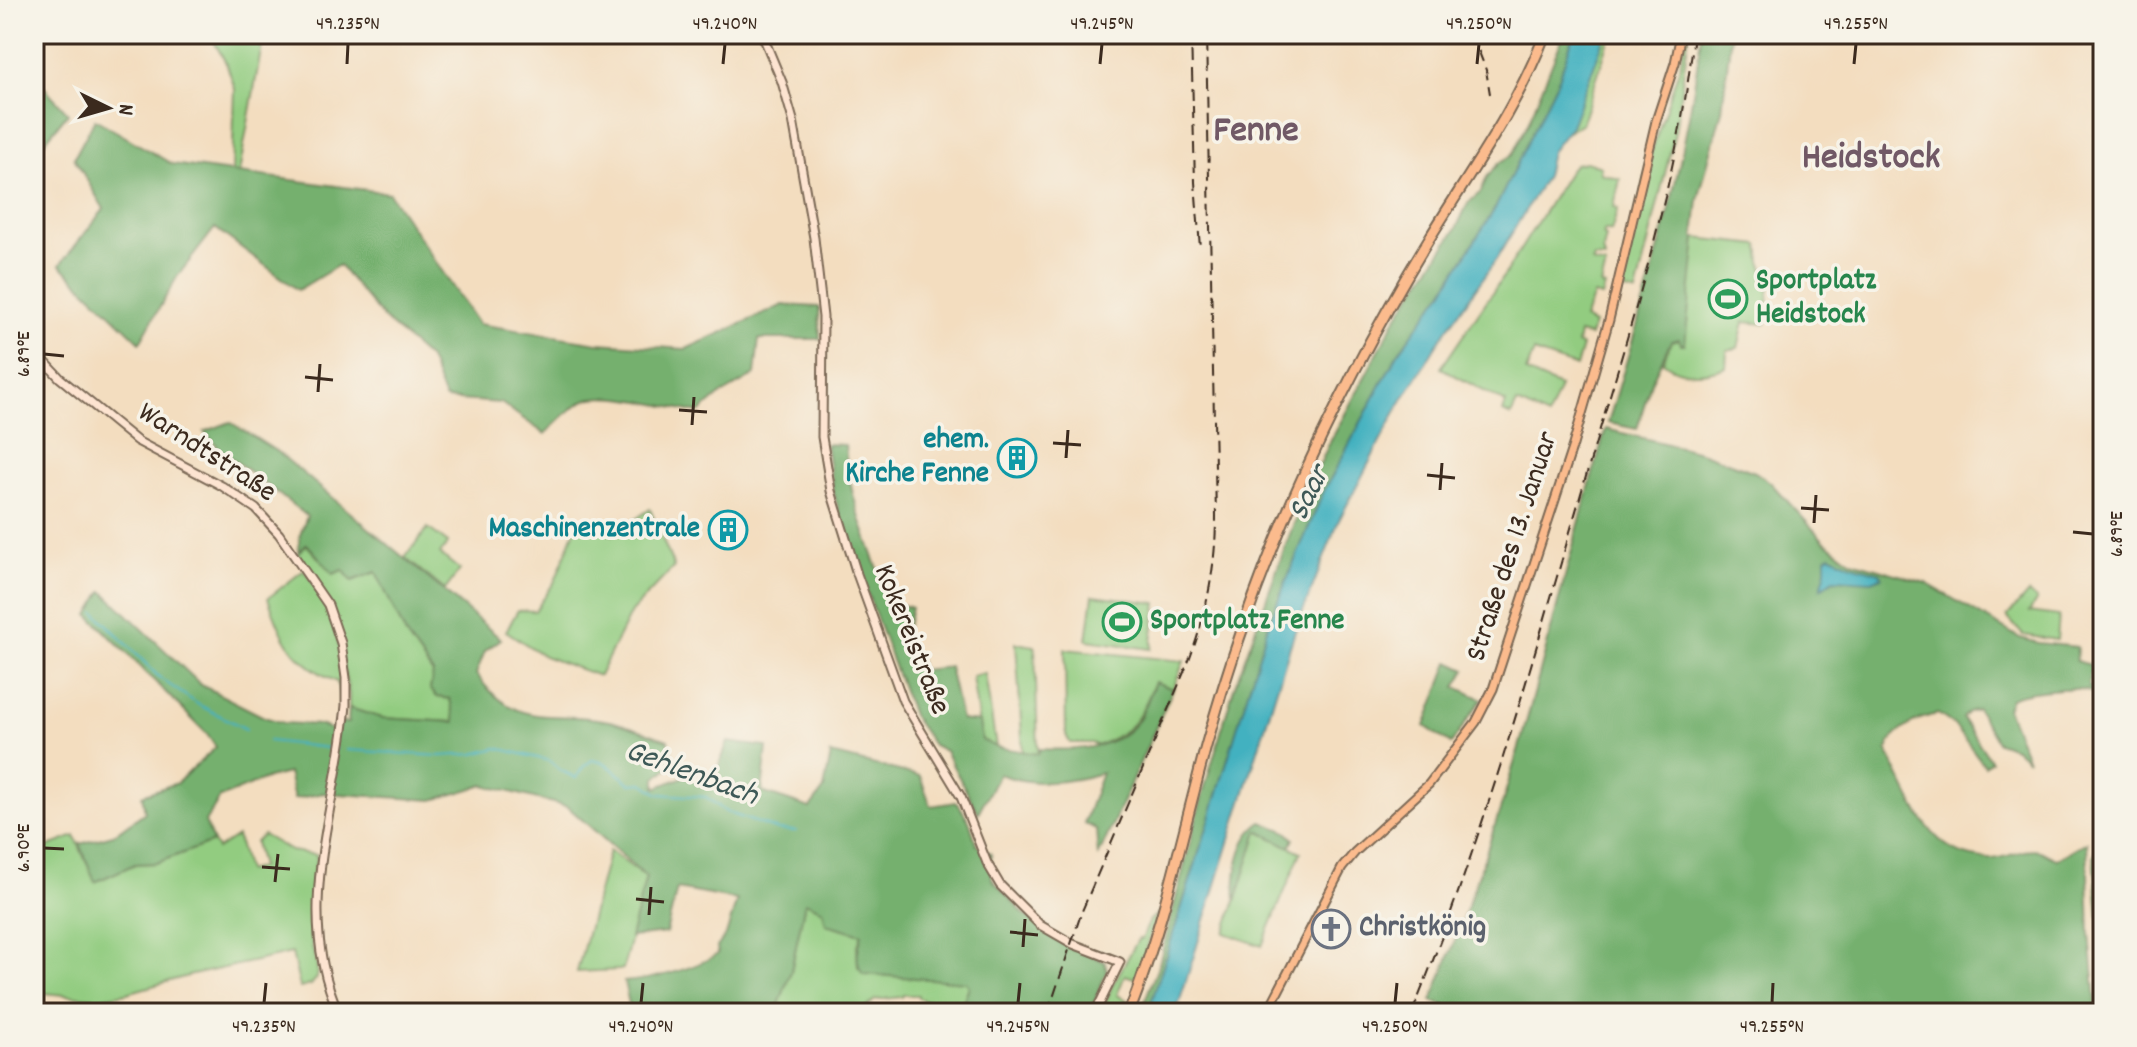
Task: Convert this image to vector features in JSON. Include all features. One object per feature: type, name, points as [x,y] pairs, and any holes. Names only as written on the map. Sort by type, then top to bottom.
[{"type":"highway","points":[[1129,1013],[1157,933],[1214,718],[1277,538],[1333,413],[1381,320],[1513,109],[1545,34]]},
{"type":"highway","points":[[1136,1013],[1159,947],[1220,719],[1252,619],[1313,470],[1386,324],[1513,109],[1551,34]]},
{"type":"main road","name":"Kokereistraße","points":[[762,34],[782,82],[804,175],[821,285],[822,437],[831,491],[874,624],[906,708],[961,797],[987,863],[1000,885],[1040,925],[1073,944],[1120,962],[1095,1013]]},
{"type":"main road","name":"Straße des 13. Januar","points":[[1267,1013],[1342,868],[1434,778],[1476,722],[1493,689],[1573,445],[1609,320],[1653,133],[1681,34]]},
{"type":"main road","name":"Warndtstraße","points":[[34,350],[60,378],[137,441],[222,486],[256,509],[279,534],[328,605],[341,643],[347,686],[343,733],[316,894],[318,943],[330,993],[339,1013]]},
{"type":"green space","points":[[210,34],[264,34],[239,173],[232,173],[235,89],[227,65]]},
{"type":"green space","points":[[1564,34],[1574,34],[1559,78],[1496,207],[1443,292],[1397,355],[1323,493],[1269,622],[1148,1013],[1140,1013],[1159,964],[1233,691],[1292,528],[1328,446],[1396,318],[1456,229],[1468,203],[1481,192],[1487,177],[1499,163],[1512,155]]},
{"type":"green space","points":[[1606,34],[1611,34],[1582,123],[1569,131]]},
{"type":"green space","points":[[1685,34],[1689,34],[1675,132],[1636,293],[1622,289],[1650,156],[1680,66]]},
{"type":"green space","points":[[1701,34],[1731,34],[1722,110],[1698,200],[1685,344],[1681,344],[1679,339],[1671,341],[1651,382],[1637,429],[1608,423],[1675,182],[1695,84]]},
{"type":"green space","points":[[34,76],[68,113],[34,155]]},
{"type":"green space","points":[[95,119],[172,164],[389,193],[478,324],[598,343],[686,349],[783,305],[819,307],[820,339],[759,339],[755,375],[720,395],[699,413],[599,397],[576,405],[545,434],[501,403],[445,399],[429,359],[383,318],[339,265],[298,290],[215,228],[177,277],[140,342],[60,265],[104,209],[74,158]]},
{"type":"green space","points":[[1586,162],[1601,167],[1600,173],[1620,179],[1614,207],[1618,209],[1611,232],[1605,230],[1603,235],[1606,237],[1603,250],[1605,259],[1594,258],[1592,263],[1606,266],[1601,286],[1605,287],[1602,297],[1594,295],[1584,319],[1594,324],[1590,336],[1579,333],[1577,344],[1582,346],[1576,367],[1534,352],[1526,372],[1560,387],[1548,417],[1517,403],[1511,416],[1503,412],[1506,403],[1441,368],[1572,167]]},
{"type":"green space","name":"Sportplatz Heidstock","points":[[1696,238],[1759,245],[1761,262],[1770,284],[1766,324],[1744,322],[1738,348],[1727,350],[1726,367],[1693,373],[1677,370],[1663,362],[1671,340],[1680,339],[1688,319]]},
{"type":"green space","points":[[230,422],[279,453],[501,639],[485,651],[476,674],[506,704],[536,715],[609,721],[668,740],[675,762],[656,778],[656,788],[685,776],[694,780],[714,780],[728,742],[767,747],[762,792],[810,808],[824,789],[831,754],[920,776],[931,806],[956,802],[959,805],[969,821],[977,845],[991,854],[992,879],[1025,915],[1056,938],[1105,962],[1107,971],[1090,1013],[971,1013],[963,1003],[969,986],[966,982],[863,974],[858,960],[862,934],[826,924],[823,910],[805,902],[791,971],[776,1013],[631,1013],[624,982],[672,973],[718,954],[717,947],[726,935],[737,900],[677,889],[666,933],[630,937],[646,877],[568,807],[484,785],[433,800],[324,793],[294,799],[288,773],[220,798],[205,822],[213,842],[156,863],[135,864],[95,882],[80,844],[113,835],[145,812],[142,795],[177,783],[216,747],[206,733],[89,615],[103,591],[201,685],[264,717],[284,723],[320,725],[333,730],[336,722],[348,723],[349,708],[382,718],[455,722],[450,699],[437,697],[430,689],[433,673],[407,637],[376,572],[352,581],[343,570],[333,574],[307,544],[298,553],[307,516],[220,449],[204,432]]},
{"type":"green space","points":[[1606,429],[1700,452],[1755,472],[1770,482],[1824,541],[1852,561],[1926,583],[2020,638],[2077,647],[2076,661],[2091,665],[2088,686],[2103,690],[2103,712],[2098,700],[2089,691],[2038,691],[2011,698],[2007,709],[2028,760],[2015,748],[1997,742],[1977,709],[1962,718],[1991,761],[1985,766],[1954,725],[1938,714],[1907,726],[1889,744],[1887,751],[1925,823],[1952,849],[1970,857],[1991,859],[2034,850],[2057,859],[2087,842],[2097,1013],[1465,1013],[1432,1001],[1512,772]]},
{"type":"green space","points":[[826,444],[845,445],[856,504],[890,601],[911,608],[907,626],[900,626],[909,653],[916,653],[922,670],[949,667],[961,720],[979,722],[982,740],[996,747],[1038,754],[1040,749],[1079,749],[1104,744],[1127,732],[1136,723],[1155,682],[1173,689],[1098,857],[1096,829],[1084,823],[1102,773],[1050,782],[1025,781],[999,774],[978,813],[945,751],[933,745],[912,715],[844,529],[833,490]]},
{"type":"green space","points":[[650,509],[674,567],[631,612],[599,676],[544,656],[506,631],[518,610],[535,611],[555,581],[579,519],[613,535]]},
{"type":"green space","points":[[428,528],[448,543],[440,554],[460,570],[445,590],[405,558]]},
{"type":"green space","points":[[306,544],[333,574],[343,570],[376,571],[407,637],[450,698],[455,722],[382,718],[349,708],[349,694],[330,605],[298,553]]},
{"type":"green space","points":[[304,570],[321,594],[340,644],[345,695],[340,695],[337,682],[299,658],[285,639],[268,598]]},
{"type":"green space","points":[[2028,593],[2037,600],[2029,612],[2059,616],[2057,640],[2023,635],[2007,617]]},
{"type":"green space","name":"Sportplatz Fenne","points":[[1093,595],[1157,603],[1151,649],[1087,640]]},
{"type":"green space","points":[[1016,643],[1035,646],[1038,754],[1023,753]]},
{"type":"green space","points":[[1065,649],[1184,661],[1173,689],[1155,682],[1135,722],[1121,734],[1098,746],[1070,743],[1066,735]]},
{"type":"green space","points":[[1449,662],[1466,670],[1456,687],[1482,699],[1451,744],[1425,726]]},
{"type":"green space","points":[[985,673],[996,747],[981,740],[972,676]]},
{"type":"green space","points":[[1262,822],[1287,832],[1294,839],[1290,847],[1258,831],[1236,901],[1239,857],[1248,837]]},
{"type":"green space","points":[[1258,831],[1301,852],[1262,946],[1225,933]]},
{"type":"green space","points":[[263,835],[291,851],[317,855],[310,914],[317,973],[311,985],[300,988],[292,953],[97,998],[34,992],[34,852],[75,836],[95,882],[135,864],[156,863],[213,842],[217,849],[237,836],[247,871],[261,867],[255,842]]},
{"type":"green space","points":[[2103,839],[2103,969],[2094,855]]},
{"type":"green space","points":[[609,851],[646,877],[623,969],[577,972]]},
{"type":"green space","points":[[805,901],[823,910],[826,924],[862,934],[857,948],[858,967],[966,981],[969,986],[963,1003],[971,1013],[951,1013],[918,998],[918,995],[903,995],[875,1000],[860,1013],[776,1013],[791,971]]},
{"type":"green space","points":[[1157,914],[1137,979],[1125,975],[1117,995],[1129,1001],[1124,1013],[1101,1013],[1113,984],[1139,938],[1142,939],[1150,920]]},
{"type":"water","points":[[1574,34],[1606,34],[1571,126],[1551,152],[1546,176],[1497,258],[1435,347],[1398,408],[1339,520],[1294,634],[1176,1013],[1148,1013],[1269,622],[1323,493],[1397,355],[1443,292],[1496,207],[1559,78]]},
{"type":"water","points":[[1830,555],[1880,573],[1882,577],[1872,581],[1834,579],[1821,588],[1826,557]]},
{"type":"waterway","name":"Gehlenbach","points":[[95,612],[161,679],[199,705],[246,729]]},
{"type":"waterway","name":"Gehlenbach","points":[[269,741],[336,749]]},
{"type":"waterway","name":"Gehlenbach","points":[[347,750],[440,756],[474,754],[497,748],[550,761],[576,778],[592,760],[605,763],[631,784],[643,783],[659,794],[706,797],[726,812],[778,830],[796,831]]},
{"type":"railway","points":[[1191,34],[1200,248]]},
{"type":"railway","points":[[1048,1013],[1082,911],[1190,658],[1206,606],[1212,570],[1216,516],[1206,34]]},
{"type":"railway","points":[[1472,34],[1486,70],[1490,94]]},
{"type":"railway","points":[[1412,1013],[1462,880],[1507,746],[1635,310],[1676,146],[1694,34]]},
{"type":"place","name":"Sportplatz Heidstock","points":[[1728,299]]},
{"type":"place","name":"ehem. Kirche Fenne","points":[[1017,458]]},
{"type":"place","name":"Maschinenzentrale","points":[[728,530]]},
{"type":"place","name":"Sportplatz Fenne","points":[[1122,622]]},
{"type":"place","name":"Christkönig","points":[[1331,929]]},
{"type":"district","name":"Fenne","points":[[1256,132]]},
{"type":"district","name":"Heidstock","points":[[1871,159]]},
{"type":"water label","name":"Saar","points":[[1311,494]]}]
